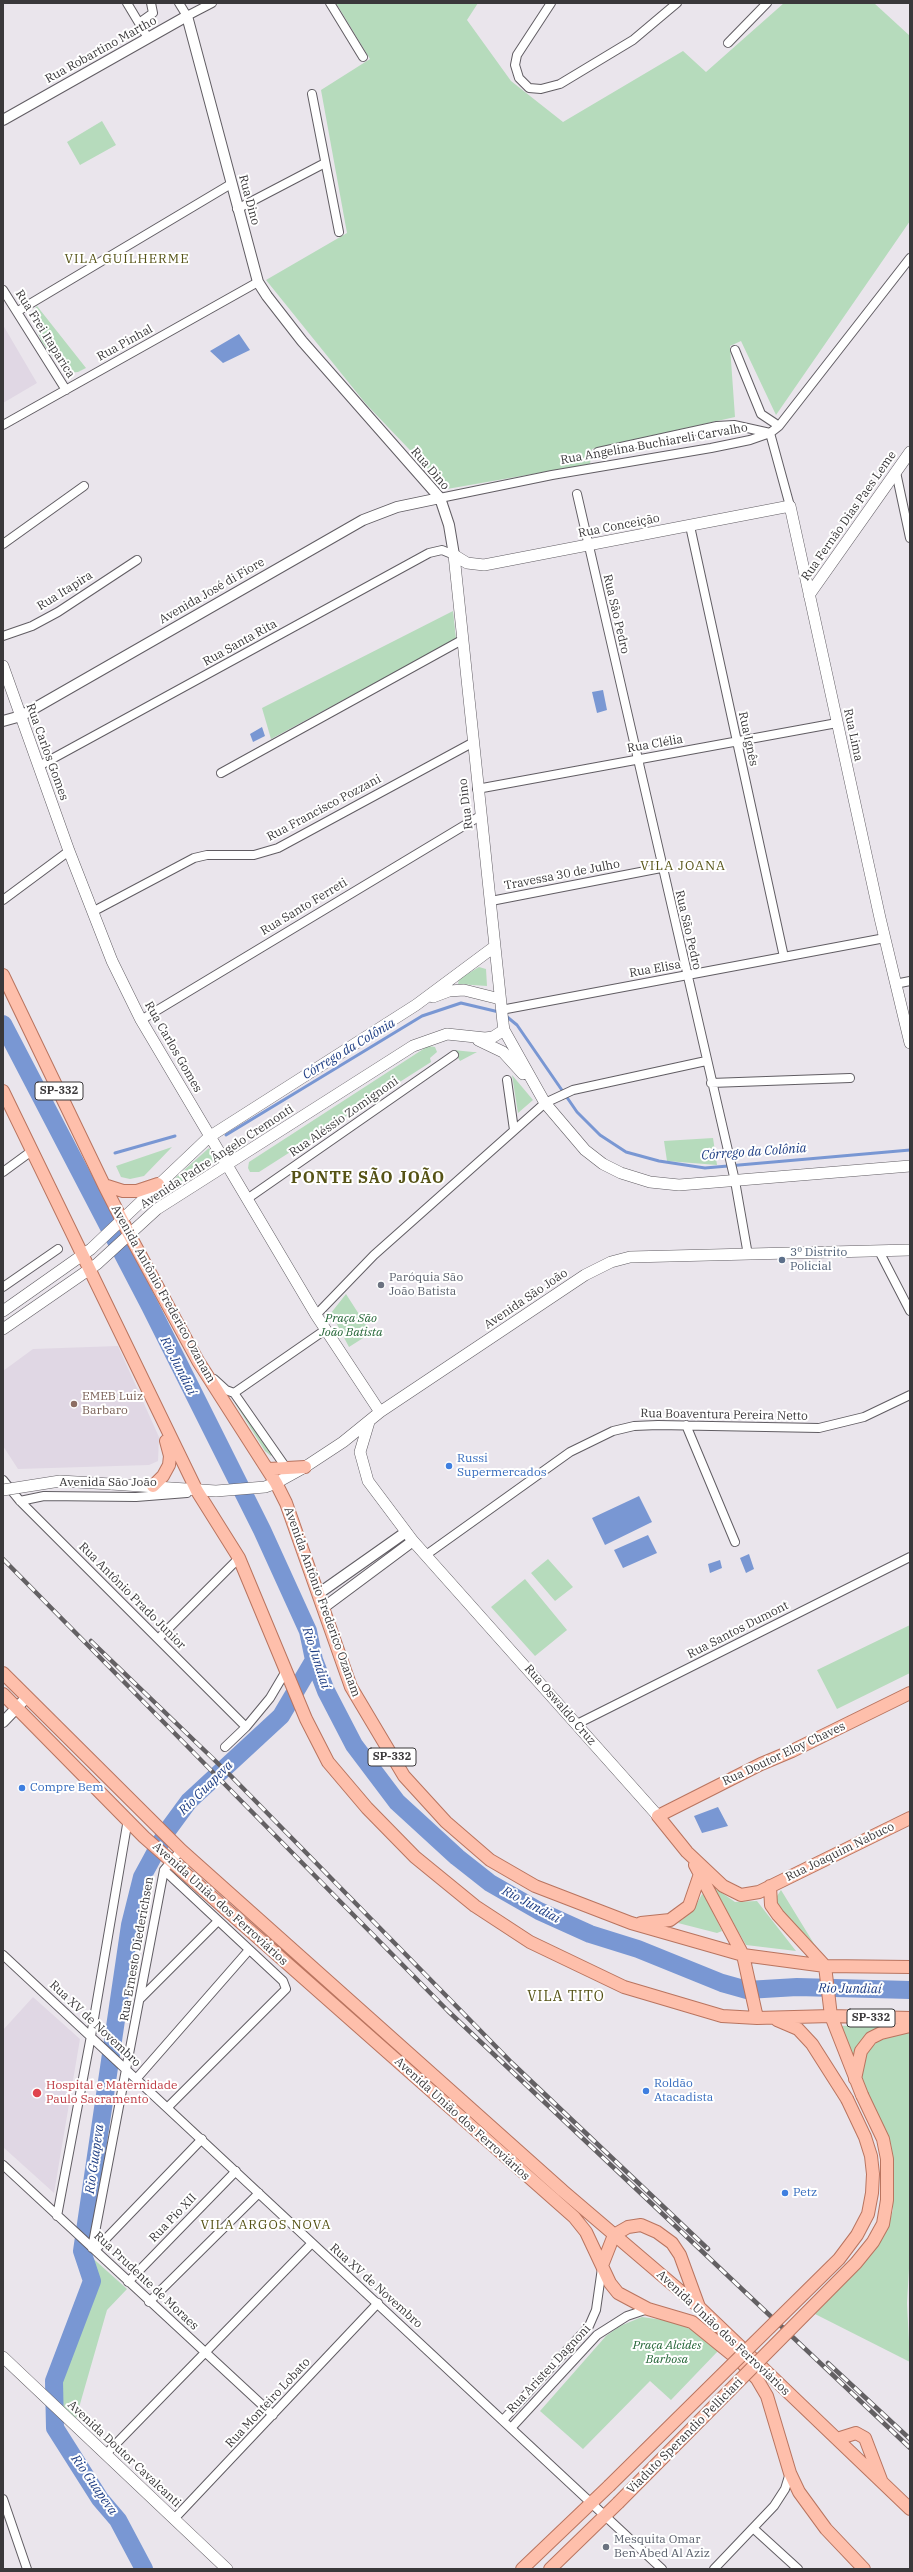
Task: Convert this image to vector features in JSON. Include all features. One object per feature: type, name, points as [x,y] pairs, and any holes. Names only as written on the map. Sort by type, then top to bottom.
[{"type":"main road","name":"Rua Fernão Dias Paes Leme","points":[[809,595],[910,452]]},
{"type":"main road","name":"Rua Conceição","points":[[454,555],[472,565],[484,565],[790,506]]},
{"type":"main road","name":"Rua Lima","points":[[790,506],[895,984],[910,1043]]},
{"type":"main road","name":"Rua Dino","points":[[454,555],[472,742],[491,901],[494,948],[502,1015]]},
{"type":"main road","name":"Rua Carlos Gomes","points":[[3,666],[40,766],[68,851],[94,911],[112,961],[141,1020],[209,1137],[325,1330],[380,1412]]},
{"type":"main road","name":"Avenida Padre Ângelo Cremonti","points":[[3,1311],[87,1252],[120,1223],[158,1184],[209,1137],[416,1005],[494,948]]},
{"type":"main road","name":"Avenida Antônio Frederico Ozanam","points":[[3,974],[104,1186],[120,1223],[198,1361],[269,1469],[270,1485],[286,1503],[351,1687],[380,1739],[404,1776],[446,1822],[490,1860],[535,1886],[631,1923],[743,1955],[826,1968],[910,1967]]},
{"type":"main road","name":"Avenida Padre Ângelo Cremonti","points":[[3,1329],[93,1266],[157,1209],[227,1166],[413,1046],[432,1037],[447,1034],[493,1037],[502,1015],[464,990],[449,991],[416,1005]]},
{"type":"main road","points":[[502,1015],[533,1085],[544,1103],[585,1150],[603,1164],[621,1173],[650,1182],[679,1185],[734,1176],[910,1166]]},
{"type":"main road","name":"Avenida Padre Ângelo Cremonti","points":[[460,1034],[491,1045],[503,1052],[533,1085]]},
{"type":"main road","name":"SP-332","points":[[3,1091],[87,1252],[159,1415],[197,1491],[239,1558],[306,1719],[328,1762],[367,1808],[415,1857],[482,1910],[530,1942],[624,1987],[722,2016],[757,2018],[831,2016],[910,2018]]},
{"type":"main road","points":[[104,1186],[123,1191],[137,1191],[158,1184]]},
{"type":"main road","name":"Avenida São João","points":[[3,1490],[60,1481],[153,1486],[216,1492],[270,1485],[305,1467],[380,1412],[585,1275],[611,1262],[630,1257],[910,1250]]},
{"type":"main road","points":[[153,1486],[166,1470],[170,1456],[159,1415]]},
{"type":"main road","name":"Rua Oswaldo Cruz","points":[[369,1420],[360,1452],[368,1482],[426,1555],[658,1816],[687,1852],[733,1892],[747,1895],[770,1886]]},
{"type":"main road","points":[[269,1469],[305,1467]]},
{"type":"main road","name":"Avenida União dos Ferroviários","points":[[3,1673],[26,1698],[172,1839],[181,1850],[699,2308],[910,2509]]},
{"type":"main road","name":"Rua Doutor Eloy Chaves","points":[[658,1816],[761,1764],[792,1751],[910,1693]]},
{"type":"main road","name":"Avenida União dos Ferroviários","points":[[3,1694],[128,1819],[168,1863],[574,2218],[586,2232],[603,2263],[610,2283],[618,2293],[648,2309],[692,2322],[740,2361],[757,2380],[771,2407],[790,2473],[808,2507],[826,2529],[864,2569]]},
{"type":"main road","name":"Rua Joaquim Nabuco","points":[[770,1886],[910,1818]]},
{"type":"main road","points":[[687,1852],[743,1955],[757,2018]]},
{"type":"main road","points":[[631,1923],[670,1920],[689,1906],[700,1874]]},
{"type":"main road","points":[[770,1886],[771,1905],[826,1968]]},
{"type":"main road","name":"Viaduto Sperandio Pelliciari","points":[[550,2569],[618,2503],[856,2263],[873,2242],[883,2224],[888,2179],[888,2159],[883,2139],[855,2079],[831,2016],[826,1968]]},
{"type":"main road","name":"Viaduto Sperandio Pelliciari","points":[[522,2569],[592,2503],[839,2259],[857,2235],[868,2214],[872,2193],[873,2174],[871,2156],[865,2137],[847,2099],[812,2044],[798,2029],[772,2018]]},
{"type":"main road","points":[[855,2079],[861,2051],[871,2038],[881,2033],[910,2026]]},
{"type":"main road","points":[[603,2263],[614,2234],[628,2227],[641,2226],[657,2232],[672,2243],[680,2254],[699,2308]]},
{"type":"main road","name":"Avenida Doutor Cavalcanti","points":[[3,2358],[227,2569]]},
{"type":"main road","points":[[837,2439],[856,2434],[866,2438],[881,2481]]},
{"type":"street","points":[[127,3],[148,38]]},
{"type":"street","points":[[139,23],[152,13],[151,3]]},
{"type":"street","name":"Rua Dino","points":[[179,3],[187,16],[237,209],[258,282],[302,341],[440,498],[449,525],[454,555]]},
{"type":"street","name":"Rua Robartino Martho","points":[[3,120],[212,3]]},
{"type":"street","points":[[330,3],[363,57]]},
{"type":"street","points":[[551,3],[517,55],[515,65],[519,78],[529,88],[541,89],[560,84],[633,40],[677,3]]},
{"type":"street","points":[[728,43],[767,3]]},
{"type":"street","points":[[312,94],[339,232]]},
{"type":"street","points":[[237,209],[325,163]]},
{"type":"street","points":[[18,311],[231,184]]},
{"type":"street","points":[[770,433],[779,426],[910,258]]},
{"type":"street","name":"Rua Pinhal","points":[[3,425],[258,282]]},
{"type":"street","name":"Rua Frei Itaparica","points":[[3,290],[18,311],[66,390]]},
{"type":"street","points":[[735,350],[761,414],[779,426]]},
{"type":"street","name":"Rua Angelina Buchiareli Carvalho","points":[[598,452],[716,426],[734,425],[770,433]]},
{"type":"street","name":"Rua Angelina Buchiareli Carvalho","points":[[440,498],[552,475],[727,445],[770,433]]},
{"type":"street","name":"Rua Lima","points":[[770,433],[790,506]]},
{"type":"street","points":[[896,472],[910,538]]},
{"type":"street","points":[[3,544],[84,486]]},
{"type":"street","name":"Rua São Pedro","points":[[577,494],[638,759],[661,868],[734,1176],[748,1255]]},
{"type":"street","name":"Avenida José di Fiore","points":[[3,721],[21,716],[363,520],[398,507],[440,498]]},
{"type":"street","name":"Rua Ignês","points":[[690,526],[784,957]]},
{"type":"street","name":"Rua Santa Rita","points":[[40,766],[429,553],[442,550],[454,555]]},
{"type":"street","name":"Rua Itapira","points":[[3,636],[32,626],[58,612],[137,560]]},
{"type":"street","points":[[221,773],[462,640]]},
{"type":"street","name":"Rua Clélia","points":[[477,789],[837,723]]},
{"type":"street","name":"Rua Francisco Pozzani","points":[[94,911],[194,858],[207,855],[254,854],[278,848],[472,742]]},
{"type":"street","name":"Rua Santo Ferreti","points":[[141,1020],[480,816]]},
{"type":"street","points":[[3,900],[68,851]]},
{"type":"street","name":"Travessa 30 de Julho","points":[[491,901],[661,868]]},
{"type":"street","name":"Rua Elisa","points":[[502,1015],[686,976],[885,938]]},
{"type":"street","points":[[895,984],[910,981]]},
{"type":"street","name":"Rua Aléssio Zomignoni","points":[[247,1199],[454,1055]]},
{"type":"street","points":[[316,1315],[374,1255],[544,1103],[573,1090],[706,1060]]},
{"type":"street","points":[[711,1083],[850,1078]]},
{"type":"street","points":[[507,1080],[514,1130]]},
{"type":"street","points":[[3,1172],[33,1150]]},
{"type":"street","points":[[3,1287],[58,1249]]},
{"type":"street","points":[[878,1251],[910,1311]]},
{"type":"street","points":[[234,1393],[325,1330]]},
{"type":"street","points":[[198,1361],[217,1383],[234,1393],[287,1469]]},
{"type":"street","name":"Rua Boaventura Pereira Netto","points":[[426,1555],[527,1481],[593,1439],[634,1426],[686,1425],[819,1428],[864,1417],[910,1395]]},
{"type":"street","points":[[686,1425],[735,1542]]},
{"type":"street","name":"Rua Antônio Prado Junior","points":[[3,1480],[20,1501],[246,1727]]},
{"type":"street","name":"Avenida São João","points":[[20,1501],[44,1496],[136,1497],[197,1491]]},
{"type":"street","points":[[318,1594],[410,1536]]},
{"type":"street","points":[[323,1608],[410,1536]]},
{"type":"street","name":"Rua Santos Dumont","points":[[577,1724],[910,1557]]},
{"type":"street","points":[[158,1639],[239,1558]]},
{"type":"street","points":[[225,1748],[246,1727],[270,1698],[286,1671]]},
{"type":"street","points":[[3,1722],[26,1698]]},
{"type":"street","points":[[57,2216],[92,2036],[128,1819]]},
{"type":"street","points":[[168,2107],[286,1989],[283,1982],[218,1921],[168,1863],[181,1850]]},
{"type":"street","name":"Rua Ernesto Diederichsen","points":[[91,2246],[168,1863]]},
{"type":"street","points":[[141,1998],[218,1921]]},
{"type":"street","points":[[136,2078],[249,1950]]},
{"type":"street","name":"Rua XV de Novembro","points":[[3,1956],[120,2062],[312,2243],[512,2427],[662,2569]]},
{"type":"street","points":[[91,2246],[202,2139]]},
{"type":"street","name":"Rua Prudente de Moraes","points":[[3,2165],[149,2302],[273,2415]]},
{"type":"street","name":"Rua Pio XII","points":[[128,2282],[236,2171]]},
{"type":"street","points":[[149,2302],[259,2193]]},
{"type":"street","points":[[106,2454],[312,2243]]},
{"type":"street","name":"Rua Aristeu Dagnoni","points":[[504,2420],[589,2326],[599,2296],[603,2263]]},
{"type":"street","name":"Rua Monteiro Lobato","points":[[174,2519],[378,2303]]},
{"type":"street","name":"Rua Aristeu Dagnoni","points":[[512,2427],[597,2334],[627,2316],[648,2309]]},
{"type":"street","points":[[714,2569],[753,2528],[785,2489],[790,2473]]},
{"type":"street","points":[[3,2499],[27,2569]]},
{"type":"street","points":[[753,2528],[798,2569]]},
{"type":"shaded area","points":[[3,325],[37,383],[3,403]]},
{"type":"shaded area","name":"EMEB Luiz Barbaro","points":[[118,1346],[159,1437],[158,1461],[149,1465],[18,1469],[3,1446],[3,1371],[33,1349]]},
{"type":"shaded area","name":"Hospital e Maternidade Paulo Sacramento","points":[[33,1997],[80,2039],[54,2193],[3,2147],[3,2030]]},
{"type":"green space","points":[[336,3],[478,3],[467,20],[511,81],[563,122],[683,51],[706,72],[784,3],[874,3],[910,36],[910,221],[776,415],[741,341],[730,346],[735,417],[592,449],[590,464],[447,489],[366,404],[266,280],[347,233],[321,90],[370,59]]},
{"type":"green space","points":[[102,121],[116,145],[80,165],[67,142]]},
{"type":"green space","points":[[37,306],[86,368],[78,372],[69,373],[60,366],[42,342],[31,318],[31,313]]},
{"type":"green space","points":[[453,611],[456,639],[271,739],[262,708]]},
{"type":"green space","points":[[479,967],[486,969],[487,986],[458,984],[459,979]]},
{"type":"green space","points":[[428,1046],[435,1047],[437,1052],[430,1058],[431,1062],[259,1172],[250,1172],[248,1168],[249,1162]]},
{"type":"green space","points":[[453,1050],[473,1052],[477,1052],[460,1061]]},
{"type":"green space","points":[[512,1075],[533,1100],[518,1113]]},
{"type":"green space","points":[[713,1138],[717,1165],[667,1161],[664,1141]]},
{"type":"green space","points":[[172,1147],[144,1176],[130,1179],[121,1177],[116,1166]]},
{"type":"green space","points":[[209,1148],[217,1160],[148,1202]]},
{"type":"green space","name":"Praça São João Batista","points":[[346,1294],[371,1333],[349,1347],[331,1313]]},
{"type":"green space","points":[[235,1403],[241,1403],[273,1453],[271,1456],[265,1451]]},
{"type":"green space","points":[[548,1559],[573,1587],[555,1601],[531,1573]]},
{"type":"green space","points":[[525,1579],[567,1630],[535,1656],[491,1607]]},
{"type":"green space","points":[[910,1625],[910,1673],[837,1709],[817,1670]]},
{"type":"green space","points":[[712,1886],[735,1902],[757,1901],[796,1951],[746,1945]]},
{"type":"green space","points":[[781,1890],[816,1947],[805,1939],[779,1908],[775,1899]]},
{"type":"green space","points":[[702,1894],[705,1896],[722,1931],[717,1933],[678,1923],[693,1911]]},
{"type":"green space","points":[[908,2024],[881,2030],[854,2068],[837,2026]]},
{"type":"green space","points":[[904,2033],[910,2033],[910,2251],[907,2303],[910,2362],[815,2314],[864,2262],[887,2229],[893,2210],[891,2144],[859,2077],[865,2052],[881,2039]]},
{"type":"green space","points":[[87,2253],[127,2289],[107,2310],[76,2418],[60,2406],[63,2375],[87,2313],[96,2278]]},
{"type":"green space","name":"Praça Alcides Barbosa","points":[[642,2317],[677,2322],[696,2332],[718,2351],[671,2400],[650,2381],[583,2449],[540,2411],[606,2336],[620,2326]]},
{"type":"water","points":[[239,334],[250,350],[223,363],[210,351]]},
{"type":"water","points":[[603,690],[607,710],[597,713],[592,692]]},
{"type":"water","points":[[262,727],[265,736],[253,742],[250,734]]},
{"type":"water","points":[[639,1496],[652,1522],[605,1545],[592,1518]]},
{"type":"water","points":[[648,1535],[657,1553],[623,1568],[614,1550]]},
{"type":"water","points":[[749,1554],[754,1569],[746,1573],[740,1558]]},
{"type":"water","points":[[720,1560],[722,1568],[710,1573],[708,1564]]},
{"type":"water","points":[[718,1807],[728,1826],[702,1833],[694,1816]]},
{"type":"waterway","name":"Córrego da Colônia","points":[[226,1135],[422,1016],[461,1003],[499,1012]]},
{"type":"waterway","name":"Córrego da Colônia","points":[[506,1016],[517,1025],[577,1112],[600,1135],[626,1152],[659,1161],[705,1168],[910,1150]]},
{"type":"waterway","name":"Rio Jundiaí","points":[[3,1024],[150,1306],[262,1530],[308,1631],[314,1660],[326,1691],[354,1745],[397,1802],[457,1857],[490,1883],[539,1911],[590,1934],[638,1949],[722,1983],[747,1990],[797,1987],[910,1990]]},
{"type":"waterway","name":"Córrego da Colônia","points":[[115,1153],[175,1136]]},
{"type":"waterway","name":"Rio Guapeva","points":[[144,2569],[118,2520],[100,2499],[55,2428],[54,2381],[92,2281],[82,2251],[130,1925],[142,1877],[167,1831],[189,1801],[281,1716],[314,1660]]},
{"type":"railway","points":[[3,1559],[448,2011],[910,2448]]},
{"type":"railway","points":[[91,1641],[231,1776],[512,2063],[708,2249]]},
{"type":"railway","points":[[828,2363],[910,2439]]},
{"type":"place","name":"3º Distrito Policial","points":[[782,1260]]},
{"type":"place","name":"Paróquia São João Batista","points":[[381,1285]]},
{"type":"place","name":"EMEB Luiz Barbaro","points":[[74,1404]]},
{"type":"place","name":"Russi Supermercados","points":[[449,1466]]},
{"type":"place","name":"Compre Bem","points":[[22,1788]]},
{"type":"place","name":"Roldão Atacadista","points":[[646,2091]]},
{"type":"place","name":"Hospital e Maternidade Paulo Sacramento","points":[[37,2093]]},
{"type":"place","name":"Petz","points":[[785,2193]]},
{"type":"place","name":"Mesquita Omar Ben Abed Al Aziz","points":[[606,2547]]},
{"type":"district","name":"VILA GUILHERME","points":[[127,259]]},
{"type":"district","name":"VILA JOANA","points":[[683,866]]},
{"type":"district","name":"PONTE SÃO JOÃO","points":[[368,1178]]},
{"type":"district","name":"VILA TITO","points":[[566,1997]]},
{"type":"district","name":"VILA ARGOS NOVA","points":[[266,2225]]}]
